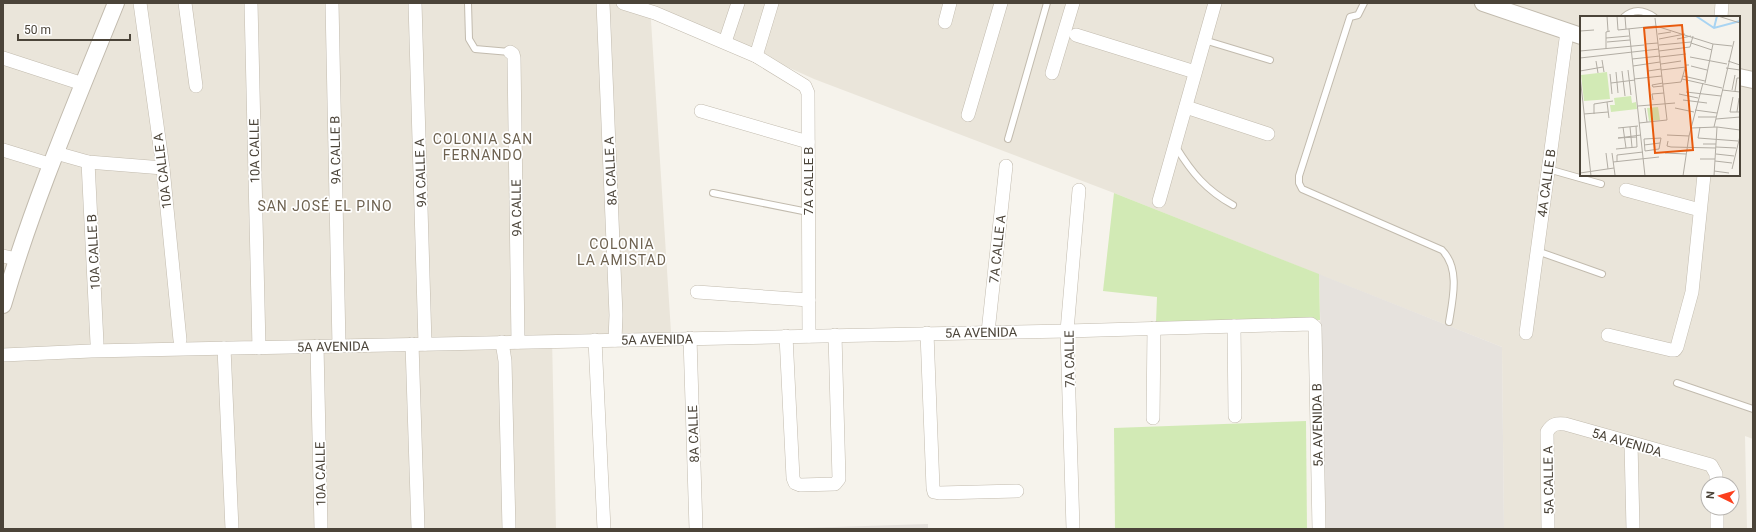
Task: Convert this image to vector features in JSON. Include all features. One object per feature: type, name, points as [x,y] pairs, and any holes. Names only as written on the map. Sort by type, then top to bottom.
[{"type":"street","points":[[3,305],[10,258],[54,159],[116,3]]},
{"type":"street","name":"10A CALLE A","points":[[140,3],[162,168],[180,340]]},
{"type":"street","points":[[185,3],[196,86]]},
{"type":"street","name":"10A CALLE","points":[[251,3],[259,348]]},
{"type":"street","name":"9A CALLE B","points":[[332,3],[339,346]]},
{"type":"street","name":"9A CALLE A","points":[[415,3],[418,529]]},
{"type":"street","name":"8A CALLE A","points":[[603,3],[616,315],[615,340]]},
{"type":"street","points":[[623,3],[657,8],[724,42],[756,56],[772,3]]},
{"type":"street","points":[[724,42],[738,3]]},
{"type":"street","points":[[945,22],[950,3]]},
{"type":"street","points":[[968,115],[1001,3]]},
{"type":"street","points":[[1052,73],[1073,3]]},
{"type":"street","points":[[1159,201],[1215,3]]},
{"type":"street","points":[[1483,3],[1574,34]]},
{"type":"street","points":[[1721,16],[1722,3]]},
{"type":"street","name":"4A CALLE B","points":[[1526,333],[1548,169],[1574,34]]},
{"type":"street","points":[[1076,35],[1195,72]]},
{"type":"street","name":"9A CALLE","points":[[510,52],[513,54],[514,58],[518,342]]},
{"type":"street","name":"7A CALLE B","points":[[756,56],[805,86],[808,93],[809,336]]},
{"type":"street","points":[[3,58],[83,84]]},
{"type":"street","points":[[1740,76],[1753,80]]},
{"type":"street","points":[[1186,107],[1268,134]]},
{"type":"street","points":[[701,111],[808,142]]},
{"type":"street","points":[[3,150],[54,159],[162,168]]},
{"type":"street","name":"10A CALLE B","points":[[88,162],[98,343]]},
{"type":"street","name":"7A CALLE A","points":[[988,332],[1006,166]]},
{"type":"street","points":[[1608,335],[1671,350],[1675,350],[1677,347],[1692,292],[1704,176]]},
{"type":"street","name":"7A CALLE","points":[[1073,529],[1068,331],[1079,190]]},
{"type":"street","points":[[1626,190],[1700,210]]},
{"type":"street","points":[[697,292],[808,300]]},
{"type":"street","name":"5A AVENIDA","points":[[3,355],[224,348],[1068,331],[1311,324]]},
{"type":"street","name":"5A AVENIDA B","points":[[1311,324],[1315,327],[1319,529]]},
{"type":"street","points":[[1234,326],[1235,416]]},
{"type":"street","points":[[1153,418],[1154,328]]},
{"type":"street","points":[[926,333],[934,492],[939,494],[1017,491]]},
{"type":"street","points":[[786,336],[793,478],[795,483],[800,485],[835,484],[839,479],[834,335]]},
{"type":"street","name":"8A CALLE","points":[[690,338],[696,529]]},
{"type":"street","points":[[595,340],[604,529]]},
{"type":"street","points":[[502,342],[505,361],[509,529]]},
{"type":"street","name":"10A CALLE","points":[[317,346],[321,529]]},
{"type":"street","points":[[224,348],[232,529]]},
{"type":"street","name":"5A AVENIDA","points":[[1548,432],[1551,426],[1557,423],[1565,424],[1710,465],[1716,476]]},
{"type":"street","name":"5A CALLE A","points":[[1548,432],[1548,529]]},
{"type":"street","points":[[1631,443],[1632,529]]},
{"type":"street","points":[[1717,516],[1717,529]]},
{"type":"lane","points":[[468,3],[469,39],[475,49],[510,52]]},
{"type":"lane","points":[[1008,139],[1047,3]]},
{"type":"lane","points":[[1364,3],[1358,15],[1350,17],[1299,176],[1299,183],[1302,189],[1442,250],[1448,256],[1454,274],[1449,322]]},
{"type":"lane","points":[[1625,16],[1632,11],[1645,11],[1652,16]]},
{"type":"lane","points":[[1204,40],[1270,60]]},
{"type":"lane","points":[[1175,146],[1200,182],[1216,196],[1233,205]]},
{"type":"lane","points":[[1548,169],[1601,184]]},
{"type":"lane","points":[[713,193],[808,212]]},
{"type":"lane","points":[[1537,251],[1602,274]]},
{"type":"lane","points":[[1677,383],[1753,409]]},
{"type":"shaded area","points":[[3,3],[1753,3],[1753,439],[1745,436],[1747,529],[1504,529],[1502,347],[1114,193],[814,79],[650,5],[671,332],[552,337],[556,529],[3,529]]},
{"type":"shaded area","points":[[1319,274],[1502,347],[1504,529],[1326,529]]},
{"type":"shaded area","points":[[928,524],[928,529],[771,529]]},
{"type":"green space","points":[[1114,193],[1319,274],[1320,320],[1156,322],[1157,297],[1103,291]]},
{"type":"green space","points":[[1306,421],[1307,529],[1115,529],[1114,428]]},
{"type":"district","name":"COLONIA SAN FERNANDO","points":[[483,148]]},
{"type":"district","name":"SAN JOSÉ EL PINO","points":[[325,206]]},
{"type":"district","name":"COLONIA LA AMISTAD","points":[[622,252]]}]
